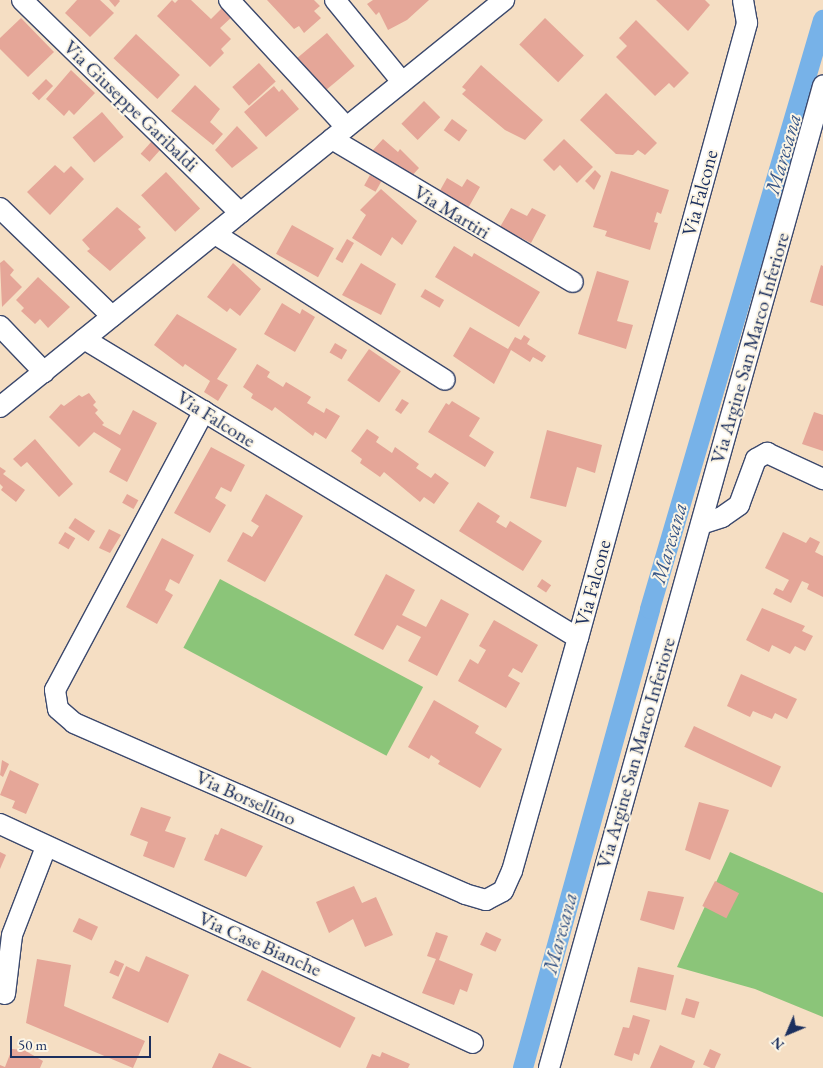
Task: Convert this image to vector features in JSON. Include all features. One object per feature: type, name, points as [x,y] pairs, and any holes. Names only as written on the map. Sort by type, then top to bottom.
[{"type":"street","name":"Via Giuseppe Garibaldi","points":[[22,0],[240,213]]},
{"type":"street","name":"Via Martiri","points":[[229,0],[339,133],[572,282]]},
{"type":"street","points":[[335,0],[402,82]]},
{"type":"street","points":[[0,407],[504,0]]},
{"type":"street","name":"Via Falcone","points":[[84,339],[204,411],[320,485],[578,638],[747,23],[743,0]]},
{"type":"street","name":"Via Argine San Marco Inferiore","points":[[549,1068],[823,86]]},
{"type":"street","points":[[0,208],[112,316]]},
{"type":"street","points":[[214,234],[445,380]]},
{"type":"street","points":[[0,326],[44,372]]},
{"type":"street","name":"Via Borsellino","points":[[204,411],[55,690],[58,709],[69,720],[465,894],[486,900],[503,891],[512,871],[578,638]]},
{"type":"street","name":"Via Argine San Marco Inferiore","points":[[700,524],[722,517],[739,505],[756,459],[767,453],[823,479]]},
{"type":"street","name":"Via Case Bianche","points":[[0,824],[46,847],[473,1043]]},
{"type":"street","points":[[5,994],[12,935],[46,847]]},
{"type":"green space","points":[[220,579],[423,687],[386,756],[183,648]]},
{"type":"green space","points":[[730,852],[823,893],[823,1017],[755,989],[677,967]]},
{"type":"building","points":[[77,0],[100,0],[114,13],[90,37],[65,13]]},
{"type":"building","points":[[109,0],[119,0],[120,1],[115,7]]},
{"type":"building","points":[[172,0],[175,3],[178,0],[191,0],[211,19],[225,5],[234,15],[220,28],[231,39],[221,49],[224,53],[210,67],[157,16]]},
{"type":"building","points":[[267,0],[314,0],[320,6],[314,11],[321,18],[304,33],[299,26],[294,29]]},
{"type":"building","points":[[373,0],[429,0],[407,20],[388,30],[379,12],[376,15],[367,4]]},
{"type":"building","points":[[656,0],[705,0],[710,5],[688,31]]},
{"type":"building","points":[[21,18],[54,52],[28,77],[0,49],[0,38]]},
{"type":"building","points":[[545,18],[584,56],[558,82],[519,45]]},
{"type":"building","points":[[636,20],[689,73],[674,88],[669,83],[655,96],[616,57],[627,46],[619,38]]},
{"type":"building","points":[[327,33],[355,66],[324,92],[296,59]]},
{"type":"building","points":[[136,34],[180,75],[157,99],[113,58]]},
{"type":"building","points":[[259,63],[276,82],[249,106],[232,87]]},
{"type":"building","points":[[481,65],[543,120],[525,140],[505,130],[462,94],[466,90],[462,87]]},
{"type":"building","points":[[71,70],[95,93],[74,115],[69,110],[64,116],[46,99]]},
{"type":"building","points":[[46,79],[53,86],[39,100],[32,93]]},
{"type":"building","points":[[195,85],[220,109],[210,122],[223,134],[213,145],[171,111]]},
{"type":"building","points":[[274,86],[279,92],[282,89],[299,109],[266,137],[244,112]]},
{"type":"building","points":[[606,93],[657,143],[645,155],[638,150],[633,155],[616,154],[580,120]]},
{"type":"building","points":[[424,101],[440,117],[418,140],[401,124]]},
{"type":"building","points":[[102,112],[124,137],[94,162],[73,138]]},
{"type":"building","points":[[452,119],[467,130],[459,141],[444,130]]},
{"type":"building","points":[[237,126],[258,148],[232,168],[215,150]]},
{"type":"building","points":[[383,139],[398,152],[400,149],[419,168],[410,178],[373,150]]},
{"type":"building","points":[[564,139],[593,167],[577,183],[560,165],[554,171],[543,160]]},
{"type":"building","points":[[152,141],[161,149],[150,162],[141,154]]},
{"type":"building","points":[[55,165],[64,173],[71,166],[84,179],[50,215],[27,192]]},
{"type":"building","points":[[595,170],[601,176],[594,190],[585,181]]},
{"type":"building","points":[[611,171],[669,190],[661,214],[657,212],[654,222],[658,223],[650,250],[605,236],[607,231],[593,227]]},
{"type":"building","points":[[166,172],[200,209],[175,232],[141,195]]},
{"type":"building","points":[[370,175],[381,181],[376,192],[364,185]]},
{"type":"building","points":[[447,178],[462,187],[467,179],[480,187],[467,210],[438,194]]},
{"type":"building","points":[[381,189],[417,221],[402,245],[392,237],[381,256],[352,238],[366,215],[360,210]]},
{"type":"building","points":[[117,207],[141,227],[138,229],[146,238],[110,271],[87,251],[90,249],[82,240]]},
{"type":"building","points":[[511,208],[527,216],[532,208],[546,215],[531,243],[500,227]]},
{"type":"building","points":[[292,225],[334,248],[318,277],[276,254]]},
{"type":"building","points":[[347,239],[354,243],[342,263],[336,259]]},
{"type":"building","points":[[454,246],[472,257],[474,253],[540,292],[519,327],[435,277]]},
{"type":"building","points":[[4,260],[14,270],[10,275],[22,287],[2,307],[0,263]]},
{"type":"building","points":[[233,263],[261,289],[240,316],[230,308],[227,312],[207,297]]},
{"type":"building","points":[[361,263],[396,284],[381,315],[342,295]]},
{"type":"building","points":[[821,265],[823,266],[823,306],[810,302]]},
{"type":"building","points":[[597,271],[629,281],[617,321],[633,325],[626,349],[578,334]]},
{"type":"building","points":[[38,277],[70,307],[48,328],[40,319],[35,324],[21,311],[24,308],[16,300]]},
{"type":"building","points":[[425,289],[444,300],[440,308],[420,297]]},
{"type":"building","points":[[282,303],[300,314],[302,309],[315,317],[295,352],[264,334]]},
{"type":"building","points":[[177,314],[237,349],[217,379],[228,385],[218,401],[204,392],[210,381],[185,364],[183,367],[154,345]]},
{"type":"building","points":[[470,327],[508,349],[515,337],[521,340],[524,335],[530,339],[527,344],[546,356],[542,362],[533,357],[530,362],[511,350],[494,384],[453,356]]},
{"type":"building","points":[[335,343],[347,350],[342,360],[330,353]]},
{"type":"building","points":[[369,349],[401,371],[379,402],[347,380]]},
{"type":"building","points":[[257,364],[270,372],[267,377],[283,387],[286,382],[311,397],[307,403],[324,413],[326,408],[340,416],[326,439],[315,432],[313,436],[275,407],[272,411],[251,398],[253,394],[243,387]]},
{"type":"building","points":[[89,393],[96,402],[93,405],[98,410],[95,413],[104,423],[102,425],[120,435],[133,410],[157,423],[127,482],[109,472],[121,449],[94,432],[79,447],[49,417],[61,404],[64,406],[79,395],[82,397]]},
{"type":"building","points":[[402,399],[409,403],[401,414],[395,410]]},
{"type":"building","points":[[452,401],[480,418],[469,436],[494,452],[485,467],[428,432],[446,403],[449,405]]},
{"type":"building","points":[[814,412],[823,415],[823,451],[802,444]]},
{"type":"building","points":[[367,429],[379,437],[376,442],[392,453],[395,447],[419,464],[416,468],[431,478],[435,473],[449,483],[434,504],[424,497],[420,502],[384,472],[380,477],[360,463],[362,459],[351,451]]},
{"type":"building","points":[[547,430],[602,445],[595,473],[577,467],[566,507],[530,498]]},
{"type":"building","points":[[35,439],[73,484],[59,497],[27,462],[21,467],[13,459]]},
{"type":"building","points":[[211,447],[245,465],[231,492],[221,487],[215,498],[226,505],[210,533],[174,513]]},
{"type":"building","points":[[0,467],[6,471],[3,474],[25,490],[16,502],[1,490],[3,487],[0,484]]},
{"type":"building","points":[[127,494],[138,500],[134,509],[122,503]]},
{"type":"building","points":[[266,494],[303,516],[265,582],[227,561],[243,532],[252,537],[259,526],[251,521]]},
{"type":"building","points":[[478,502],[500,516],[496,522],[506,528],[510,521],[542,541],[523,571],[459,531]]},
{"type":"building","points":[[75,518],[95,531],[89,541],[68,528]]},
{"type":"building","points":[[109,529],[121,535],[110,553],[99,548]]},
{"type":"building","points":[[65,532],[75,538],[69,549],[58,543]]},
{"type":"building","points":[[783,532],[806,543],[810,537],[820,542],[815,552],[823,556],[823,597],[807,589],[809,584],[802,581],[791,603],[773,594],[776,588],[783,591],[789,580],[765,568]]},
{"type":"building","points":[[162,538],[194,555],[179,584],[170,579],[165,590],[173,595],[157,624],[126,607]]},
{"type":"building","points":[[386,574],[415,590],[402,615],[426,627],[441,599],[469,614],[437,676],[408,661],[421,637],[397,625],[383,650],[354,635]]},
{"type":"building","points":[[542,579],[551,585],[546,593],[537,586]]},
{"type":"building","points":[[762,608],[805,626],[802,631],[813,636],[805,651],[795,646],[790,654],[772,645],[769,652],[746,640]]},
{"type":"building","points":[[494,620],[538,645],[522,673],[513,668],[508,676],[520,683],[506,708],[458,681],[470,659],[478,664],[486,650],[479,646]]},
{"type":"building","points":[[741,674],[797,699],[787,719],[775,713],[772,719],[753,711],[750,717],[727,706]]},
{"type":"building","points":[[434,700],[479,726],[475,733],[502,749],[480,788],[438,764],[440,761],[431,755],[429,759],[408,747]]},
{"type":"building","points":[[694,726],[781,767],[771,787],[684,747]]},
{"type":"building","points":[[2,760],[9,764],[3,777],[0,775]]},
{"type":"building","points":[[10,770],[39,784],[26,814],[12,808],[15,801],[0,795]]},
{"type":"building","points":[[699,802],[729,810],[710,860],[685,850]]},
{"type":"building","points":[[141,807],[171,817],[165,831],[186,838],[174,868],[143,856],[148,842],[130,835]]},
{"type":"building","points":[[221,828],[263,846],[246,877],[204,860],[215,834],[218,835]]},
{"type":"building","points":[[0,852],[6,855],[0,869]]},
{"type":"building","points":[[715,881],[739,893],[726,918],[702,906]]},
{"type":"building","points":[[354,886],[362,903],[376,897],[393,935],[365,947],[353,919],[329,933],[316,902]]},
{"type":"building","points":[[648,891],[684,897],[674,930],[640,920]]},
{"type":"building","points":[[79,918],[98,927],[92,940],[73,932]]},
{"type":"building","points":[[436,932],[448,936],[439,960],[473,974],[467,992],[460,989],[454,1005],[422,993],[436,959],[427,956]]},
{"type":"building","points":[[486,932],[501,939],[495,952],[480,945]]},
{"type":"building","points":[[146,956],[189,975],[168,1023],[112,998],[126,966],[139,972]]},
{"type":"building","points":[[37,959],[71,965],[64,1006],[145,1041],[133,1068],[26,1023]]},
{"type":"building","points":[[115,960],[124,964],[118,977],[109,973]]},
{"type":"building","points":[[638,967],[674,975],[666,1010],[630,1002]]},
{"type":"building","points":[[262,970],[356,1018],[340,1048],[247,1000]]},
{"type":"building","points":[[686,998],[699,1002],[694,1018],[681,1014]]},
{"type":"building","points":[[633,1015],[650,1020],[639,1055],[634,1053],[632,1061],[614,1055],[623,1027],[629,1028]]},
{"type":"building","points":[[660,1045],[695,1061],[692,1068],[650,1068]]},
{"type":"building","points":[[12,1049],[24,1050],[43,1061],[40,1068],[0,1068],[0,1065],[5,1067]]},
{"type":"building","points":[[710,1049],[721,1054],[715,1068],[703,1065]]},
{"type":"building","points":[[382,1052],[410,1064],[408,1068],[366,1068],[372,1054],[380,1057]]},
{"type":"building","points":[[219,1053],[252,1068],[212,1068]]},
{"type":"waterway","name":"Maresana","points":[[523,1068],[650,609],[823,20]]}]
